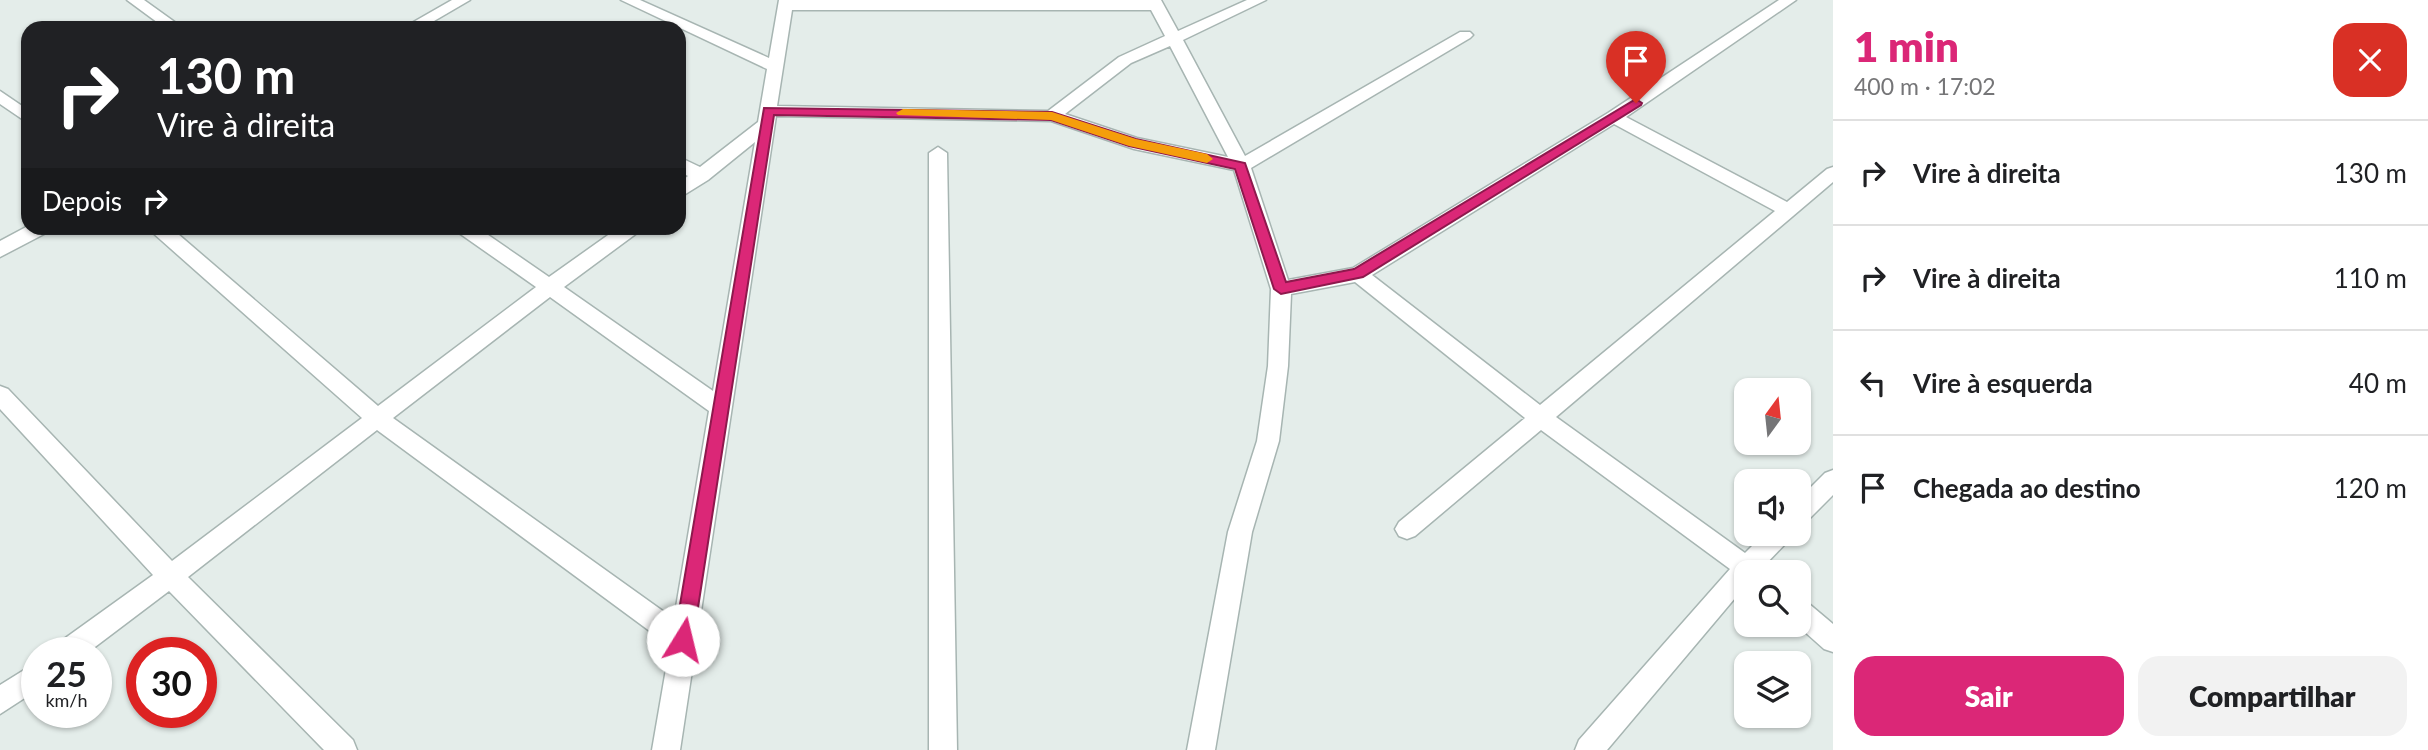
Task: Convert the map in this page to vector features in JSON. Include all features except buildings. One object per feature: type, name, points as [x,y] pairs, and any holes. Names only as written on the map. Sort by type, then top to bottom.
[{"type":"street","points":[[134,0],[165,21]]},
{"type":"street","points":[[427,21],[463,0]]},
{"type":"street","points":[[628,0],[674,21]]},
{"type":"street","points":[[1052,116],[1125,60],[1259,0]]},
{"type":"street","points":[[1281,289],[1358,274],[1614,117],[1788,0]]},
{"type":"street","points":[[666,750],[785,3],[1155,3],[1241,166],[1281,289],[1278,366],[1268,441],[1240,532],[1201,750]]},
{"type":"street","points":[[686,26],[775,67]]},
{"type":"street","points":[[686,187],[767,118],[1052,116],[1134,143],[1241,166],[1465,34]]},
{"type":"street","points":[[0,96],[21,112]]},
{"type":"street","points":[[1614,117],[1789,211]]},
{"type":"street","points":[[938,153],[943,750]]},
{"type":"street","points":[[686,167],[702,176]]},
{"type":"street","points":[[1407,529],[1833,173]]},
{"type":"street","points":[[0,250],[27,235]]},
{"type":"street","points":[[168,235],[377,418],[683,640]]},
{"type":"street","points":[[476,235],[551,285],[720,407]]},
{"type":"street","points":[[88,637],[172,577],[551,285],[621,235]]},
{"type":"street","points":[[1358,274],[1539,417],[1736,560]]},
{"type":"street","points":[[0,395],[172,577],[343,750]]},
{"type":"street","points":[[1811,502],[1833,480]]},
{"type":"street","points":[[1758,560],[1770,546]]},
{"type":"street","points":[[1589,750],[1734,588]]},
{"type":"street","points":[[1811,621],[1833,640]]},
{"type":"street","points":[[0,701],[21,686]]},
{"type":"slow traffic","points":[[903,113],[1052,116],[1134,143],[1207,159]]},
{"type":"route","points":[[683,640],[768,111],[1052,116],[1134,143],[1241,166],[1281,289],[1358,274],[1636,103]]}]
